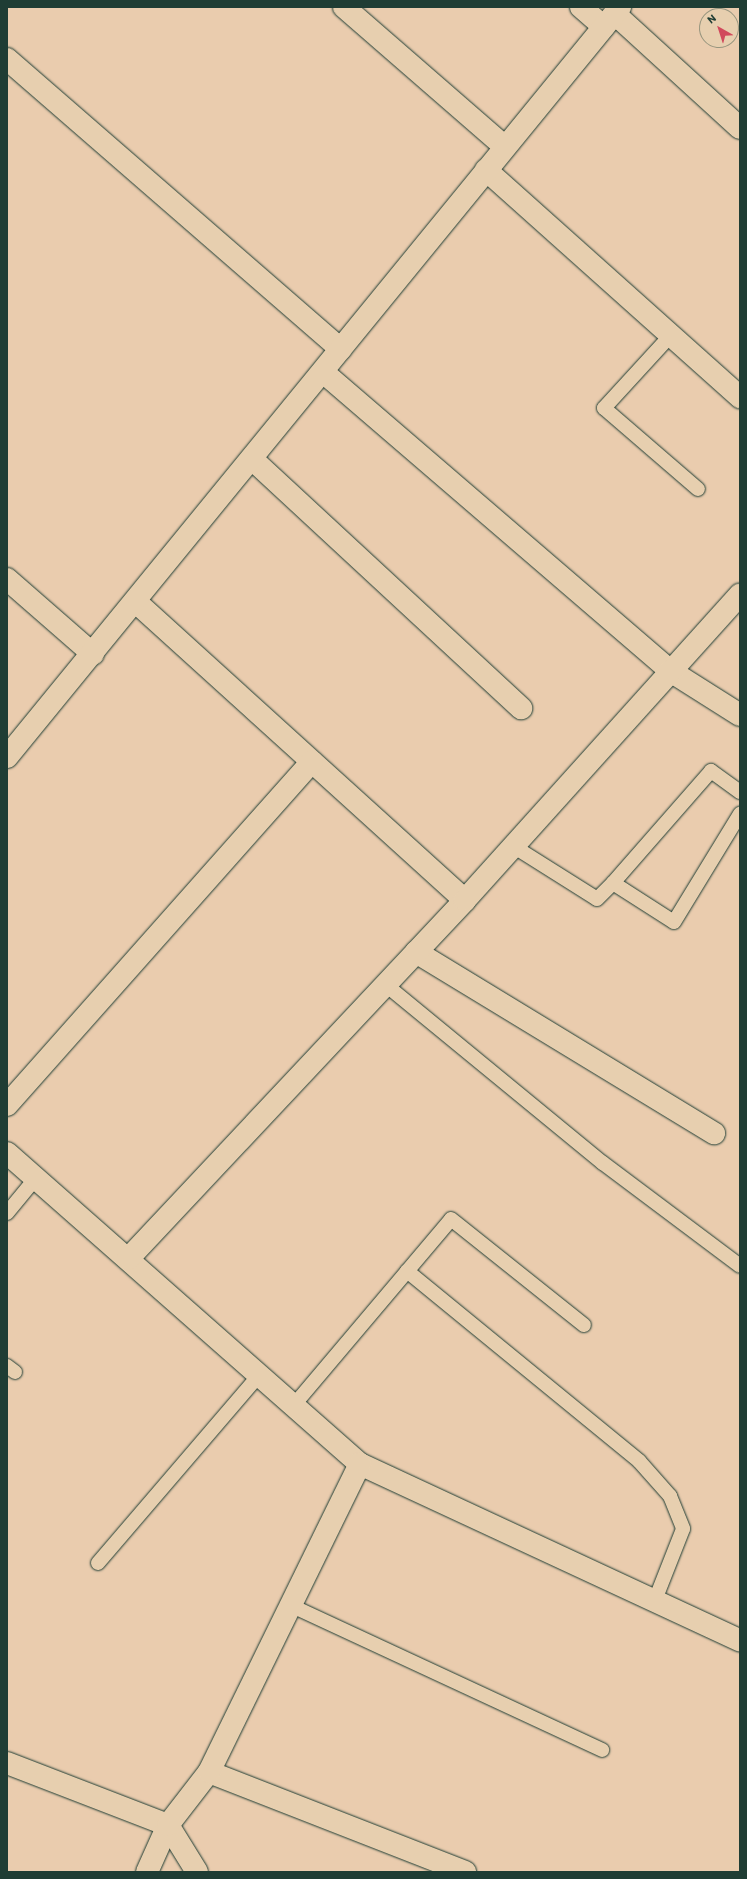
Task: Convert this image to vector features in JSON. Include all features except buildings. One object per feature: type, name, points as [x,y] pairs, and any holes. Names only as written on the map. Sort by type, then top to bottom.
[{"type":"street","points":[[344,7],[505,147]]},
{"type":"street","points":[[581,7],[613,16],[740,128]]},
{"type":"street","points":[[7,757],[136,602],[486,170],[613,16]]},
{"type":"street","points":[[7,59],[341,349]]},
{"type":"street","points":[[486,170],[740,397]]},
{"type":"street","points":[[323,372],[672,672],[740,715]]},
{"type":"street","points":[[252,459],[521,708]]},
{"type":"street","points":[[7,579],[93,654]]},
{"type":"street","points":[[128,1259],[465,900],[740,595]]},
{"type":"street","points":[[136,602],[465,900]]},
{"type":"street","points":[[7,1105],[312,762]]},
{"type":"street","points":[[416,952],[714,1133]]},
{"type":"street","points":[[7,1153],[360,1464],[740,1640]]},
{"type":"street","points":[[148,1872],[168,1825],[209,1772],[292,1606],[360,1464]]},
{"type":"street","points":[[7,1763],[168,1825],[197,1872]]},
{"type":"street","points":[[209,1772],[465,1872]]},
{"type":"lane","points":[[671,335],[604,408],[698,489]]},
{"type":"lane","points":[[513,846],[597,899],[711,771],[740,792]]},
{"type":"lane","points":[[612,883],[674,922],[740,814]]},
{"type":"lane","points":[[386,985],[603,1163],[740,1266]]},
{"type":"lane","points":[[7,1213],[36,1178]]},
{"type":"lane","points":[[294,1405],[451,1219],[584,1325]]},
{"type":"lane","points":[[407,1271],[639,1461],[670,1496],[683,1529],[655,1600]]},
{"type":"lane","points":[[98,1563],[259,1375]]},
{"type":"lane","points":[[292,1606],[602,1750]]}]
